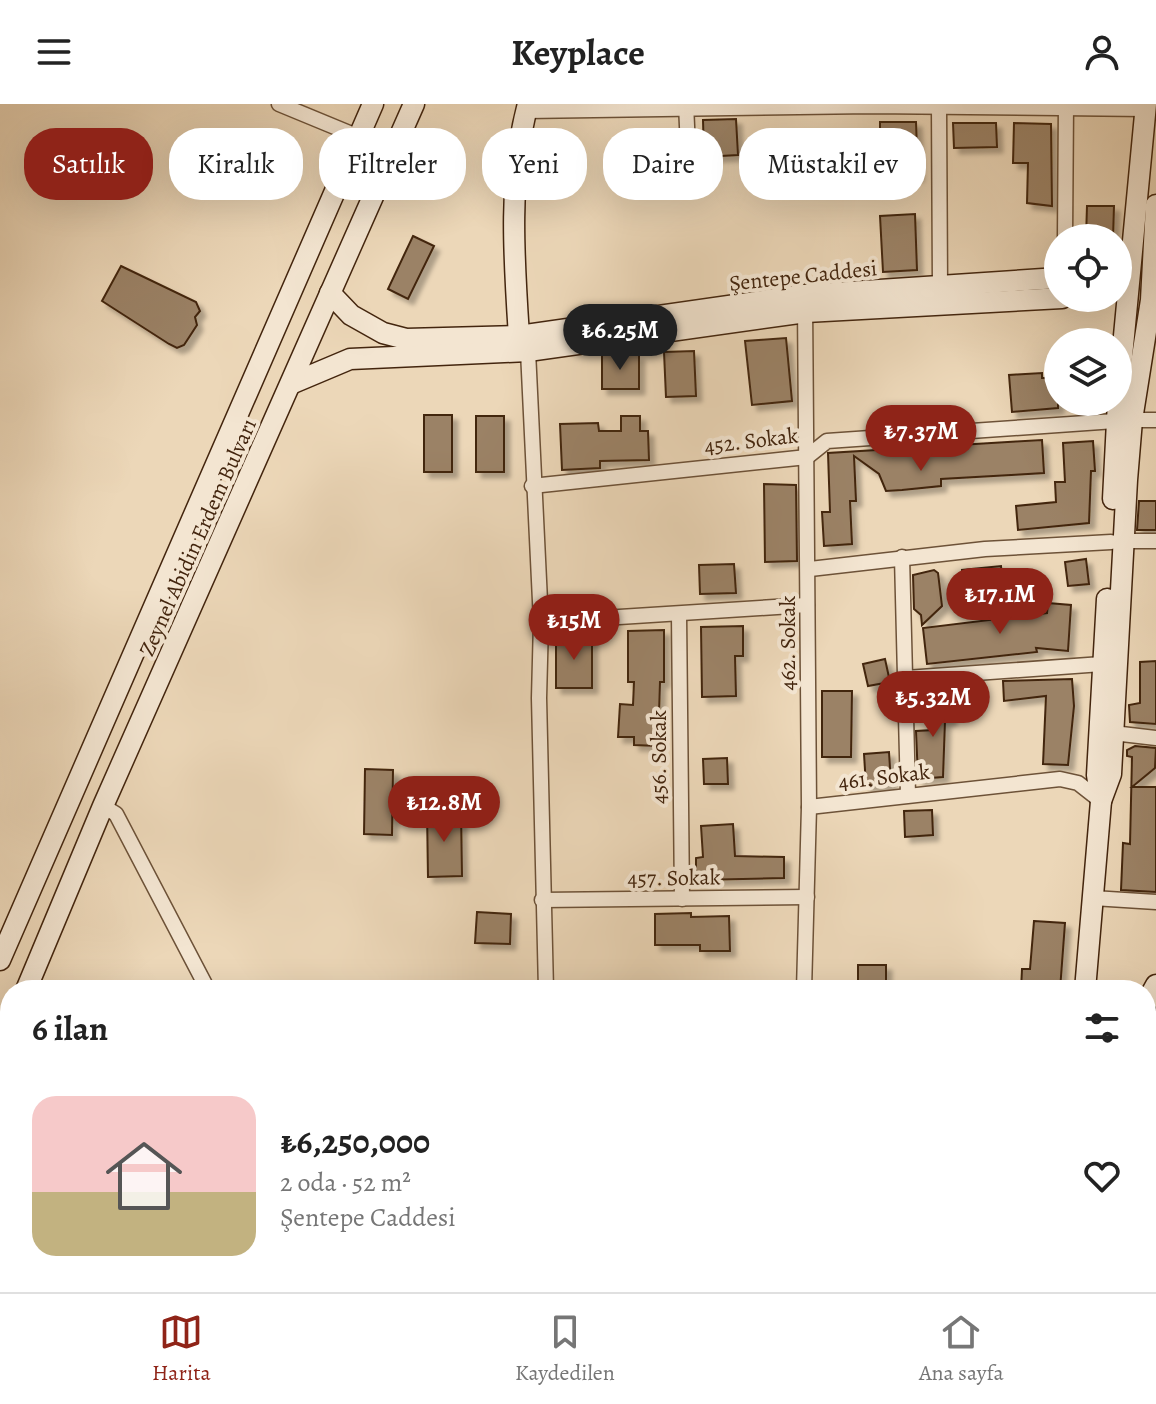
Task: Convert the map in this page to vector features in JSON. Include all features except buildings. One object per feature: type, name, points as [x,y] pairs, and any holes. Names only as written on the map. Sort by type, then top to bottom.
[{"type":"street","points":[[279,104],[337,128]]},
{"type":"street","name":"Zeynel Abidin Erdem Bulvarı","points":[[363,128],[373,104]]},
{"type":"street","name":"Zeynel Abidin Erdem Bulvarı","points":[[30,980],[103,806],[414,104]]},
{"type":"street","points":[[686,106],[687,128]]},
{"type":"street","points":[[939,106],[940,287]]},
{"type":"street","points":[[1065,224],[1066,106]]},
{"type":"street","points":[[546,980],[542,900],[541,622],[524,343],[515,281],[518,140],[527,108],[1146,107],[1139,276],[1154,300],[1132,373]]},
{"type":"street","name":"Zeynel Abidin Erdem Bulvarı","points":[[0,960],[332,200]]},
{"type":"street","points":[[1139,276],[1156,205]]},
{"type":"street","name":"Şentepe Caddesi","points":[[330,293],[351,315],[393,337],[524,343],[940,287],[1044,279]]},
{"type":"street","points":[[805,304],[1044,298]]},
{"type":"street","points":[[1132,299],[1154,300]]},
{"type":"street","name":"462. Sokak","points":[[804,980],[809,807],[807,605],[810,569],[805,304]]},
{"type":"street","points":[[293,383],[350,359],[524,343]]},
{"type":"street","name":"452. Sokak","points":[[1132,413],[1156,420]]},
{"type":"street","name":"452. Sokak","points":[[532,486],[807,457],[827,441],[1064,416]]},
{"type":"street","points":[[1101,801],[1111,774],[1121,416]]},
{"type":"street","points":[[1086,980],[1101,801],[1097,775],[1102,664],[1117,541]]},
{"type":"street","points":[[810,569],[902,557],[1117,541],[1156,541]]},
{"type":"street","points":[[902,557],[908,795]]},
{"type":"street","points":[[541,622],[807,605]]},
{"type":"street","name":"456. Sokak","points":[[679,615],[682,899]]},
{"type":"street","points":[[906,678],[1102,664]]},
{"type":"street","points":[[1113,733],[1156,738]]},
{"type":"street","name":"461. Sokak","points":[[809,807],[1060,779],[1078,783],[1101,801]]},
{"type":"street","points":[[103,806],[116,814],[203,980]]},
{"type":"street","name":"457. Sokak","points":[[542,900],[807,897]]},
{"type":"street","points":[[1093,898],[1156,902]]}]
